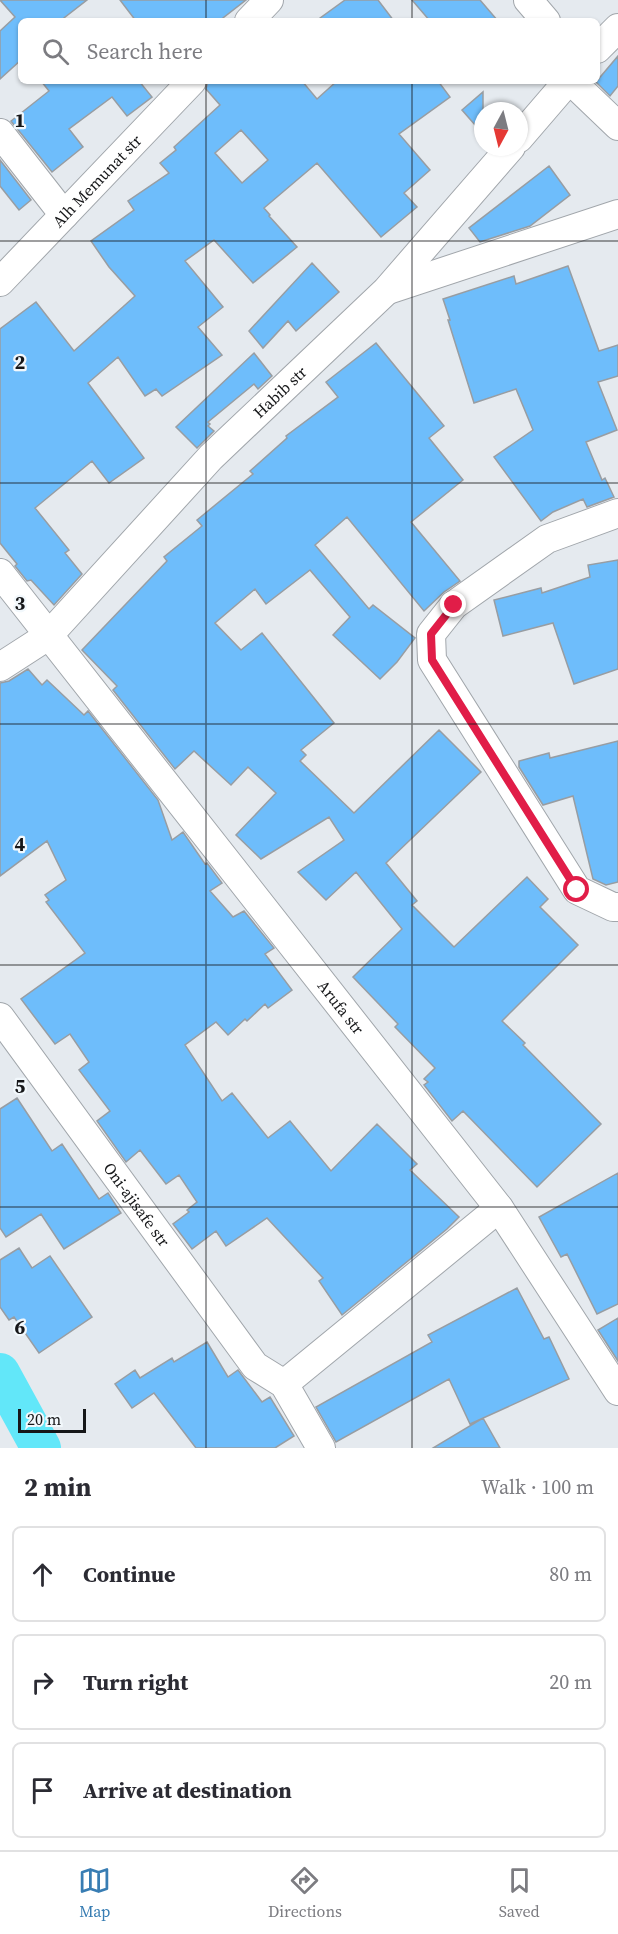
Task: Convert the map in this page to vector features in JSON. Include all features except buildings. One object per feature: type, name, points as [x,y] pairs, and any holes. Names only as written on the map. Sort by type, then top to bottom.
[{"type":"street","points":[[252,18],[269,0]]},
{"type":"street","points":[[528,0],[543,18]]},
{"type":"street","points":[[600,46],[618,28]]},
{"type":"street","name":"Alh Memunat str","points":[[0,282],[189,84]]},
{"type":"street","points":[[528,128],[567,84]]},
{"type":"street","points":[[573,84],[618,126]]},
{"type":"street","points":[[0,133],[64,215]]},
{"type":"street","name":"Habib str","points":[[48,636],[211,457],[386,291],[503,156]]},
{"type":"street","points":[[386,291],[618,214]]},
{"type":"street","points":[[618,513],[547,539],[454,605],[431,634],[432,660],[577,890],[613,907],[618,907]]},
{"type":"street","points":[[0,573],[48,636],[0,667]]},
{"type":"street","name":"Arufa str","points":[[48,636],[499,1208],[618,1390]]},
{"type":"street","name":"Oni-ajisafe str","points":[[0,1017],[255,1366],[284,1384],[321,1448]]},
{"type":"street","points":[[284,1384],[499,1208]]},
{"type":"waterway","points":[[0,1373],[41,1448]]},
{"type":"route","points":[[454,605],[431,634],[432,660],[577,890]]}]
